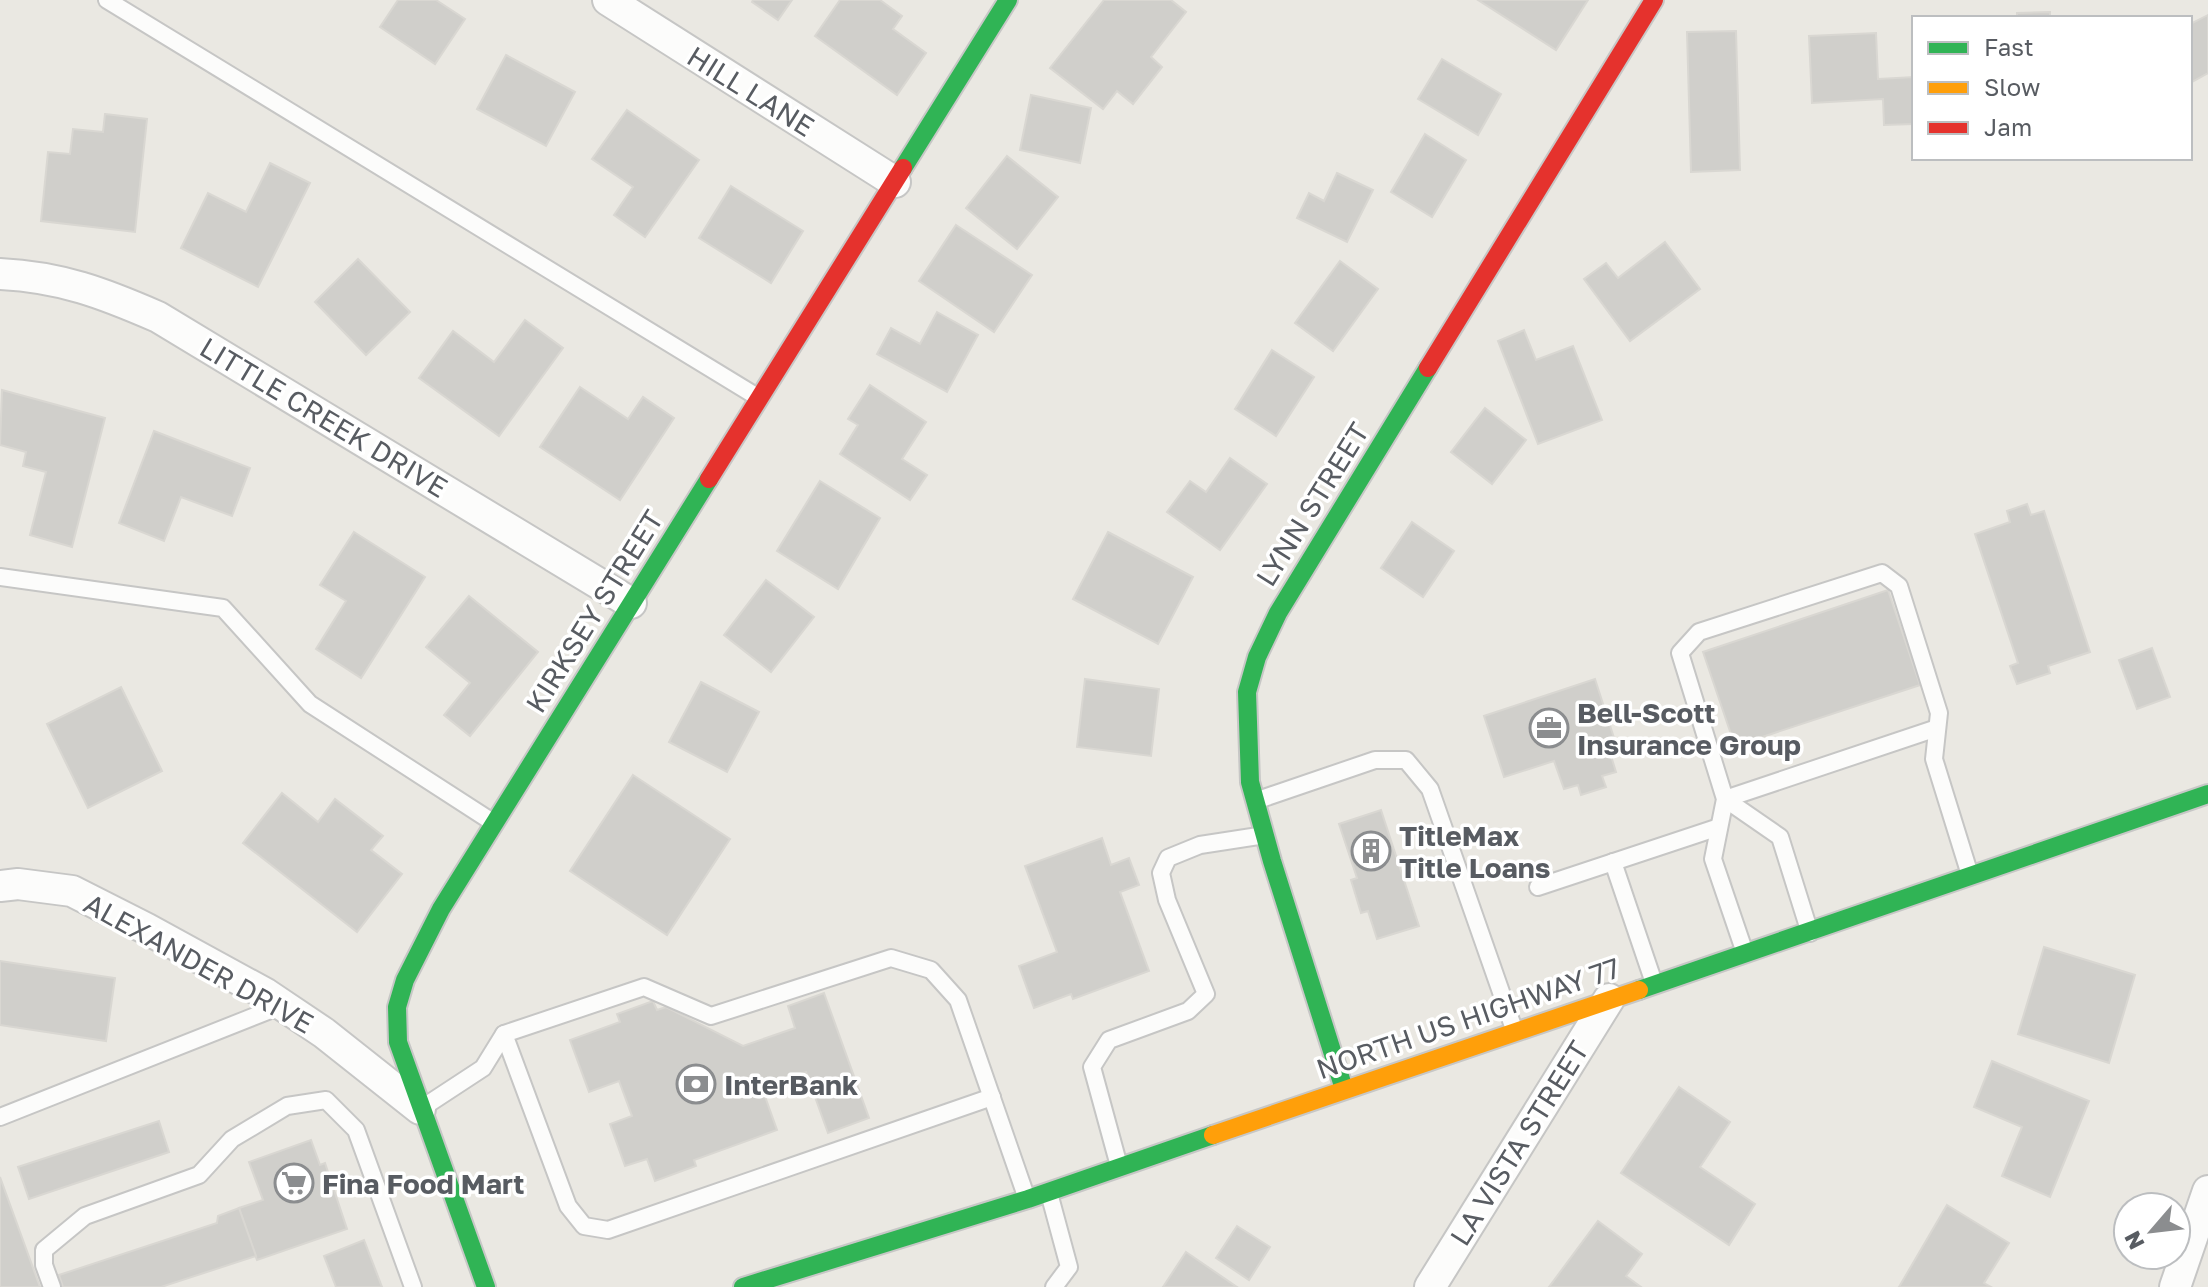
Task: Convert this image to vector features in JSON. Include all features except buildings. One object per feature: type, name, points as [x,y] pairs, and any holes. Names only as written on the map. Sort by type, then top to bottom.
[{"type":"street","name":"HILL LANE","points":[[608,0],[895,182]]},
{"type":"street","name":"KIRKSEY STREET","points":[[486,1287],[398,1042],[397,1007],[405,980],[441,909],[1008,0]]},
{"type":"street","name":"LYNN STREET","points":[[1344,1089],[1250,782],[1247,692],[1257,657],[1273,624],[1654,0]]},
{"type":"street","name":"LITTLE CREEK DRIVE","points":[[0,274],[41,276],[98,291],[158,317],[631,603]]},
{"type":"street","name":"NORTH US HIGHWAY 77","points":[[743,1287],[1028,1199],[2208,794]]},
{"type":"street","name":"ALEXANDER DRIVE","points":[[0,886],[18,884],[72,891],[160,936],[283,1005],[324,1033],[420,1109]]},
{"type":"street","name":"LA VISTA STREET","points":[[1430,1287],[1609,999]]},
{"type":"street","points":[[2175,1287],[2208,1191]]},
{"type":"lane","points":[[107,0],[760,399]]},
{"type":"lane","points":[[1745,953],[1713,859],[1725,799],[1680,653],[1699,632],[1882,573],[1899,586],[1939,713],[1934,759],[1971,877]]},
{"type":"lane","points":[[0,577],[223,608],[310,704],[494,823]]},
{"type":"lane","points":[[1725,799],[1937,728]]},
{"type":"lane","points":[[1255,801],[1375,760],[1406,760],[1430,789],[1516,1034]]},
{"type":"lane","points":[[1725,799],[1780,837],[1810,933]]},
{"type":"lane","points":[[1538,887],[1719,827]]},
{"type":"lane","points":[[1120,1167],[1092,1067],[1109,1040],[1188,1011],[1206,994],[1167,900],[1161,873],[1168,858],[1200,845],[1265,835]]},
{"type":"lane","points":[[1613,862],[1654,984]]},
{"type":"lane","points":[[420,1109],[483,1068],[504,1034],[644,987],[711,1016],[891,958],[931,970],[958,1000],[1028,1199]]},
{"type":"lane","points":[[0,1117],[283,1005]]},
{"type":"lane","points":[[504,1034],[568,1206],[584,1226],[608,1230],[992,1097]]},
{"type":"lane","points":[[52,1287],[44,1265],[44,1250],[85,1216],[199,1175],[232,1139],[287,1106],[326,1100],[356,1130],[413,1287]]},
{"type":"lane","points":[[1049,1191],[1069,1267],[1069,1287]]},
{"type":"lane","points":[[1054,1287],[1069,1267]]},
{"type":"traffic: fast","points":[[903,168],[1008,0]]},
{"type":"traffic: fast","points":[[1344,1089],[1250,782],[1247,692],[1257,657],[1278,613],[1428,368]]},
{"type":"traffic: fast","points":[[486,1287],[398,1042],[397,1007],[405,980],[441,909],[709,479]]},
{"type":"traffic: fast","points":[[1639,990],[2208,794]]},
{"type":"traffic: fast","points":[[743,1287],[1028,1199],[1213,1135]]},
{"type":"traffic: slow","points":[[1213,1135],[1639,990]]},
{"type":"traffic: jam","points":[[1428,368],[1654,0]]},
{"type":"traffic: jam","points":[[709,479],[903,168]]},
{"type":"place","name":"Bell-Scott Insurance Group","points":[[1549,728]]},
{"type":"place","name":"TitleMax Title Loans","points":[[1371,851]]},
{"type":"place","name":"InterBank","points":[[696,1084]]},
{"type":"place","name":"Fina Food Mart","points":[[294,1183]]}]
